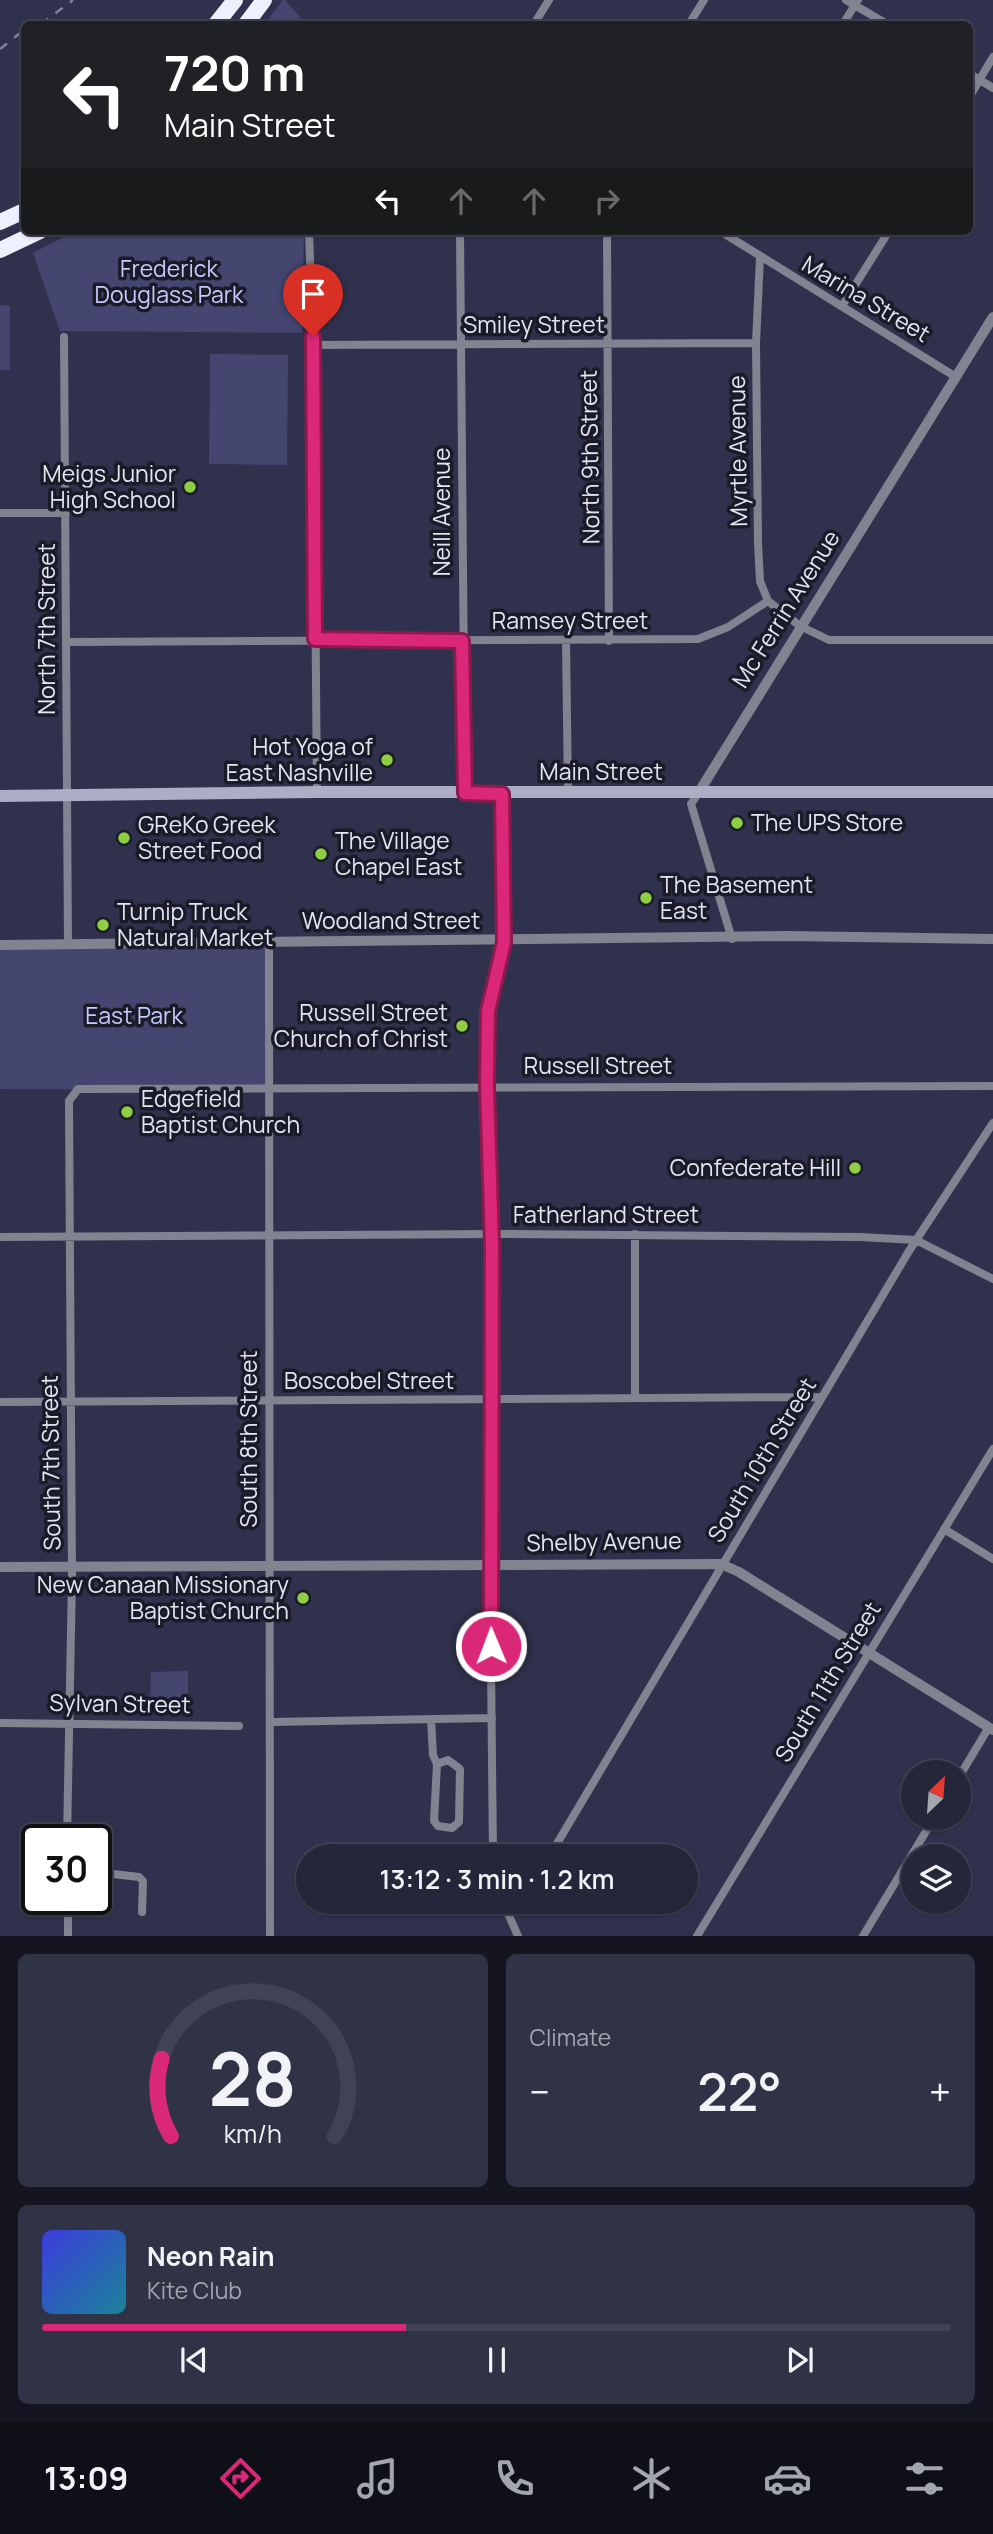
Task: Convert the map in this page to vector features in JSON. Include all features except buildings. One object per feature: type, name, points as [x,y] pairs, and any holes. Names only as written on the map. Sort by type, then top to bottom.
[{"type":"highway","points":[[218,21],[235,0]]},
{"type":"highway","points":[[248,21],[264,0]]},
{"type":"highway","points":[[0,222],[21,212]]},
{"type":"highway","points":[[0,250],[32,235]]},
{"type":"main road","name":"Main Street","points":[[0,796],[317,792],[993,792]]},
{"type":"street","points":[[691,21],[704,0]]},
{"type":"street","points":[[846,0],[857,3],[883,21]]},
{"type":"street","points":[[536,21],[547,1]]},
{"type":"street","points":[[845,21],[857,3]]},
{"type":"street","points":[[973,91],[993,58]]},
{"type":"street","points":[[973,76],[993,88]]},
{"type":"street","points":[[309,235],[313,345],[317,792]]},
{"type":"street","name":"Neill Avenue","points":[[460,235],[465,793]]},
{"type":"street","name":"North 9th Street","points":[[607,235],[610,640]]},
{"type":"street","name":"Marina Street","points":[[726,235],[956,377]]},
{"type":"street","points":[[842,306],[886,235]]},
{"type":"street","name":"Myrtle Avenue","points":[[760,257],[756,343],[760,581],[768,601]]},
{"type":"street","name":"Mc Ferrin Avenue","points":[[732,939],[691,804],[993,317]]},
{"type":"street","name":"North 7th Street","points":[[64,337],[67,795]]},
{"type":"street","name":"Smiley Street","points":[[313,345],[756,343]]},
{"type":"street","points":[[0,513],[66,513]]},
{"type":"street","points":[[768,601],[800,626],[829,640],[993,640]]},
{"type":"street","name":"Ramsey Street","points":[[68,642],[698,639],[740,621],[768,601]]},
{"type":"street","points":[[566,641],[568,794]]},
{"type":"street","points":[[492,1844],[487,1086],[488,1011],[504,942],[502,794]]},
{"type":"street","points":[[67,795],[68,944]]},
{"type":"street","name":"Woodland Street","points":[[0,945],[504,942],[788,936],[993,939]]},
{"type":"street","name":"South 8th Street","points":[[269,943],[267,1090],[270,1936]]},
{"type":"street","name":"Russell Street","points":[[78,1089],[993,1086]]},
{"type":"street","name":"South 7th Street","points":[[67,1824],[72,1566],[69,1101],[78,1089]]},
{"type":"street","name":"South 10th Street","points":[[557,1844],[916,1240],[993,1123]]},
{"type":"street","points":[[635,1234],[635,1398]]},
{"type":"street","name":"Fatherland Street","points":[[0,1237],[635,1234],[916,1240],[993,1279]]},
{"type":"street","name":"Boscobel Street","points":[[0,1402],[822,1397]]},
{"type":"street","name":"South 11th Street","points":[[697,1936],[993,1449]]},
{"type":"street","points":[[944,1529],[993,1559]]},
{"type":"street","points":[[721,1564],[991,1728],[970,1760]]},
{"type":"street","name":"Shelby Avenue","points":[[0,1567],[721,1564]]},
{"type":"street","points":[[271,1722],[492,1718]]},
{"type":"street","points":[[431,1719],[433,1755],[437,1764],[434,1821],[438,1826],[452,1828],[460,1822],[460,1769],[456,1762],[448,1760],[437,1764]]},
{"type":"street","name":"Sylvan Street","points":[[0,1723],[239,1726]]},
{"type":"street","points":[[863,1936],[927,1830]]},
{"type":"street","points":[[112,1874],[139,1877],[143,1881],[142,1912]]},
{"type":"street","points":[[508,1914],[518,1936]]},
{"type":"street","points":[[68,1915],[68,1936]]},
{"type":"green space","points":[[285,0],[303,21],[267,21]]},
{"type":"green space","name":"Frederick Douglass Park","points":[[67,235],[304,235],[302,333],[60,331],[33,253]]},
{"type":"green space","points":[[0,305],[10,306],[10,370],[0,370]]},
{"type":"green space","points":[[210,354],[288,355],[287,465],[209,464]]},
{"type":"green space","name":"East Park","points":[[269,943],[267,1090],[0,1089],[0,944]]},
{"type":"green space","points":[[188,1671],[188,1704],[150,1705],[151,1672]]},
{"type":"railway","points":[[45,21],[73,0]]},
{"type":"railway","points":[[0,49],[21,32]]},
{"type":"place","name":"Meigs Junior High School","points":[[190,487]]},
{"type":"place","name":"Hot Yoga of East Nashville","points":[[387,760]]},
{"type":"place","name":"The UPS Store","points":[[737,823]]},
{"type":"place","name":"GReKo Greek Street Food","points":[[124,838]]},
{"type":"place","name":"The Village Chapel East","points":[[321,854]]},
{"type":"place","name":"The Basement East","points":[[646,898]]},
{"type":"place","name":"Turnip Truck Natural Market","points":[[103,925]]},
{"type":"place","name":"Russell Street Church of Christ","points":[[462,1026]]},
{"type":"place","name":"Edgefield Baptist Church","points":[[127,1112]]},
{"type":"place","name":"Confederate Hill","points":[[855,1168]]},
{"type":"place","name":"New Canaan Missionary Baptist Church","points":[[303,1598]]},
{"type":"route","points":[[313,336],[315,639],[462,641],[465,793],[502,794],[504,942],[488,1011],[487,1086],[492,1244],[491,1646]]}]
